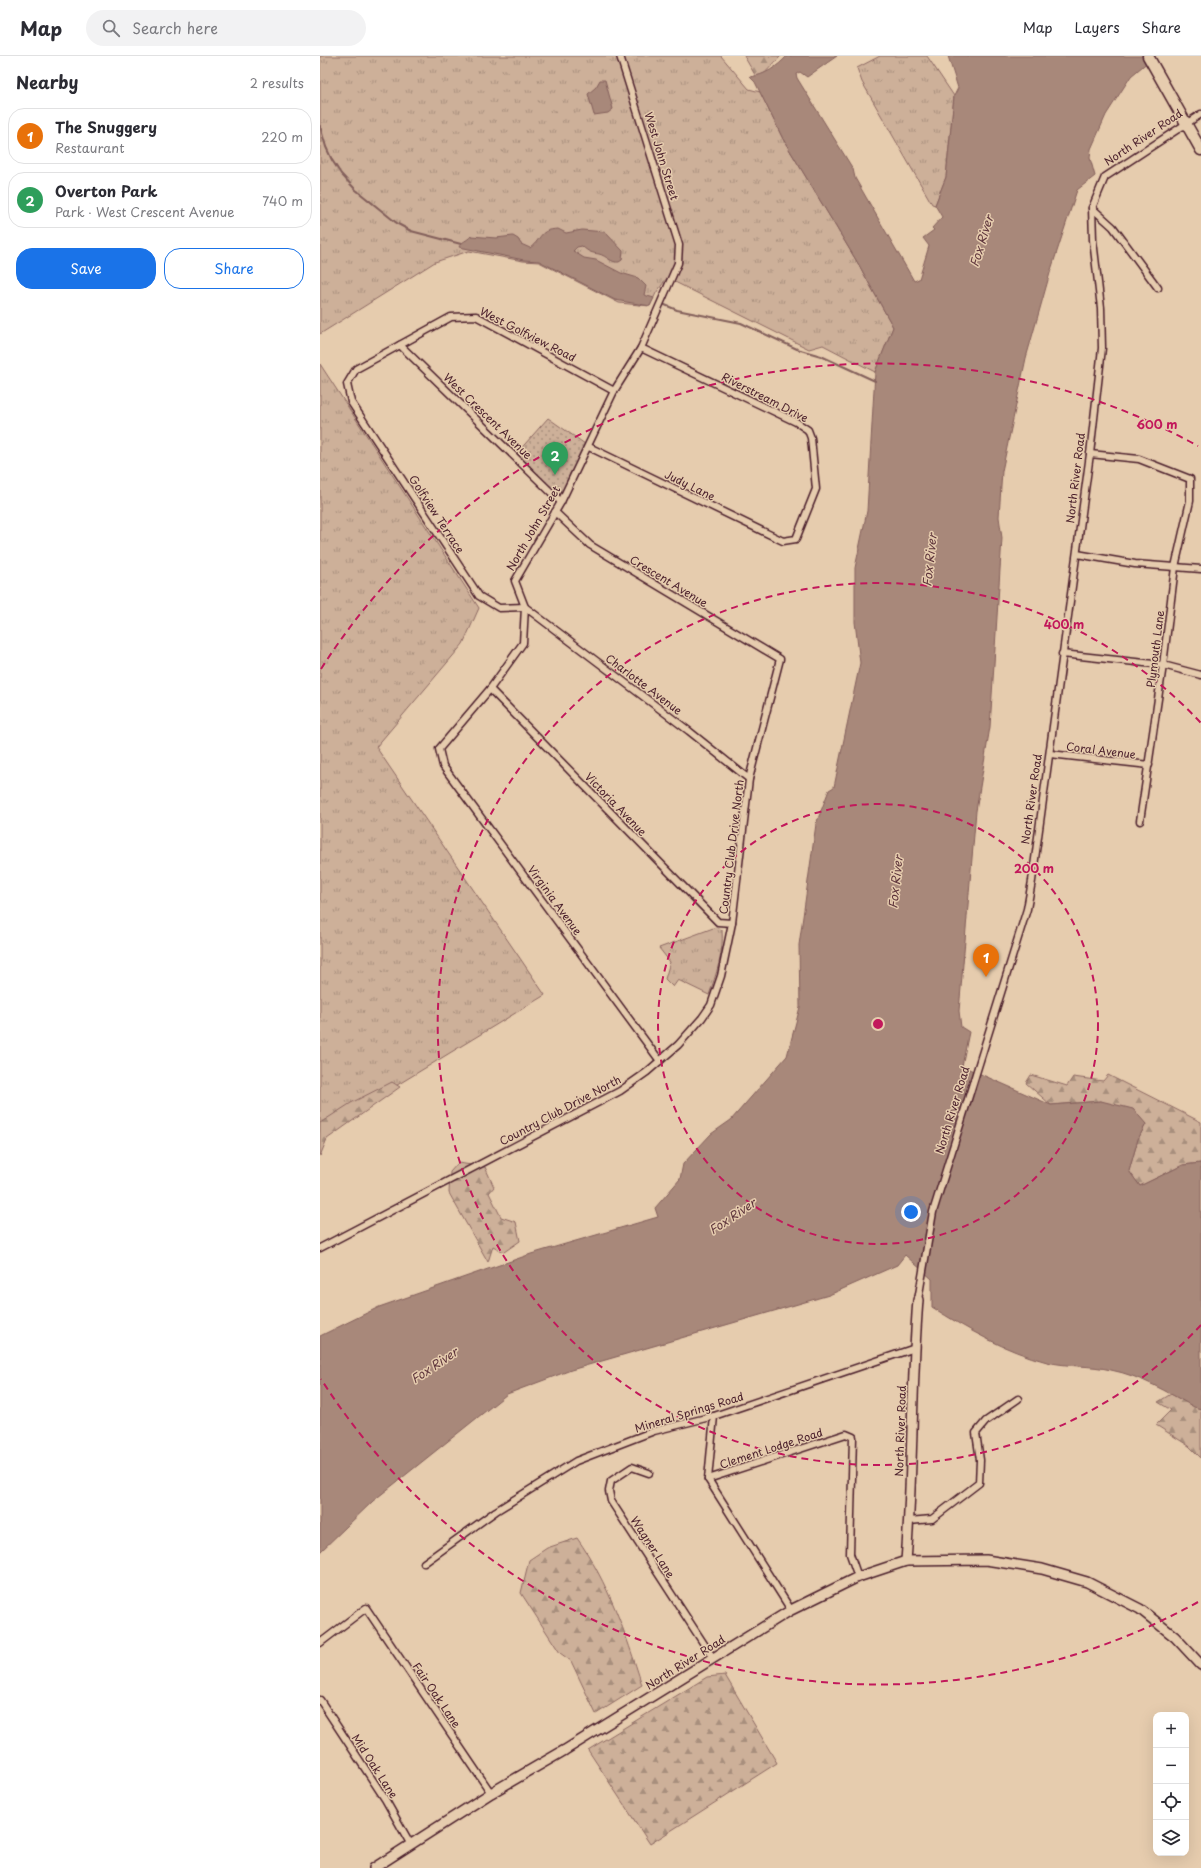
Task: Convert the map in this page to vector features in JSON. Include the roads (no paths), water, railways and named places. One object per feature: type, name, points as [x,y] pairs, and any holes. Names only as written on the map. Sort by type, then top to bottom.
[{"type":"main road","points":[[1148,56],[1201,150]]},
{"type":"street","name":"West John Street","points":[[620,56],[679,245],[678,263]]},
{"type":"street","name":"North River Road","points":[[374,1868],[491,1793],[547,1761],[791,1610],[858,1577],[906,1561],[909,1521],[914,1348],[918,1300],[933,1212],[1027,909],[1050,754],[1062,654],[1090,454],[1102,348],[1101,308],[1093,240],[1092,208],[1105,177],[1201,114]]},
{"type":"street","points":[[1092,208],[1113,227],[1158,288]]},
{"type":"street","name":"North John Street","points":[[439,749],[490,689],[523,643],[525,607],[515,581],[561,502],[589,447],[614,391],[641,348],[678,263]]},
{"type":"street","name":"West Golfview Road","points":[[351,402],[347,384],[356,369],[451,317],[476,316],[614,391]]},
{"type":"street","name":"West Crescent Avenue","points":[[400,345],[561,502]]},
{"type":"street","name":"Riverstream Drive","points":[[641,348],[796,422],[808,430],[811,438],[816,489],[796,539],[783,540]]},
{"type":"street","name":"Golfview Terrace","points":[[351,402],[479,596],[499,608],[525,607]]},
{"type":"street","name":"Judy Lane","points":[[589,447],[783,540]]},
{"type":"street","name":"Plymouth Lane","points":[[1090,454],[1139,458],[1190,479],[1190,501],[1175,567],[1164,665],[1140,821]]},
{"type":"street","name":"Crescent Avenue","points":[[555,512],[590,545],[780,659]]},
{"type":"street","points":[[1077,554],[1135,564],[1201,570]]},
{"type":"street","name":"Charlotte Avenue","points":[[525,607],[689,731],[749,779]]},
{"type":"street","points":[[1062,654],[1164,665],[1201,675]]},
{"type":"street","name":"Country Club Drive North","points":[[320,1248],[620,1091],[660,1061],[689,1033],[711,1005],[721,976],[732,923],[749,779],[780,659]]},
{"type":"street","name":"Victoria Avenue","points":[[490,689],[718,922],[732,923]]},
{"type":"street","name":"Virginia Avenue","points":[[439,749],[443,766],[660,1061]]},
{"type":"street","name":"Coral Avenue","points":[[1050,754],[1149,765]]},
{"type":"street","name":"Mineral Springs Road","points":[[424,1564],[496,1511],[576,1462],[654,1431],[714,1416],[914,1348]]},
{"type":"street","points":[[909,1521],[932,1519],[979,1483],[980,1460],[976,1433],[986,1421],[1018,1399]]},
{"type":"street","points":[[708,1480],[714,1416]]},
{"type":"street","name":"Clement Lodge Road","points":[[791,1610],[708,1480],[846,1434],[853,1437],[850,1554],[858,1577]]},
{"type":"street","name":"Wagner Lane","points":[[649,1473],[632,1467],[623,1472],[611,1481],[609,1490],[610,1501],[713,1658]]},
{"type":"street","points":[[906,1561],[986,1560],[1042,1568],[1087,1582],[1140,1609],[1175,1637],[1201,1665]]},
{"type":"street","name":"Fair Oak Lane","points":[[320,1643],[366,1608],[491,1793]]},
{"type":"street","name":"Mid Oak Lane","points":[[320,1700],[385,1799],[410,1845]]},
{"type":"water","name":"Fox River","points":[[787,56],[837,56],[807,77],[800,72],[796,74],[797,78],[853,169],[855,178],[914,281],[919,279],[929,246],[923,238],[934,230],[932,228],[942,217],[935,205],[946,177],[954,96],[958,88],[948,56],[1155,56],[1131,76],[1106,115],[1091,149],[1090,158],[1095,176],[1077,190],[1050,273],[1026,358],[1002,471],[999,517],[1002,538],[990,727],[976,811],[959,1011],[961,1027],[969,1032],[962,1066],[1051,1105],[1101,1101],[1133,1109],[1146,1124],[1138,1139],[1129,1171],[1140,1186],[1183,1165],[1201,1163],[1201,1409],[1194,1407],[1154,1385],[1133,1376],[1103,1368],[1063,1365],[1047,1362],[1016,1352],[987,1339],[932,1307],[932,1279],[905,1255],[897,1265],[829,1295],[571,1370],[507,1394],[373,1501],[320,1552],[320,1336],[379,1307],[531,1254],[658,1217],[655,1208],[680,1179],[683,1164],[711,1134],[731,1120],[787,1056],[800,1007],[799,945],[816,824],[829,790],[834,787],[860,663],[855,622],[855,568],[867,511],[875,372],[893,327],[859,265],[783,139],[755,82],[750,77],[770,70]]},
{"type":"water","points":[[600,80],[605,80],[613,109],[608,113],[594,115],[588,94],[596,87]]},
{"type":"water","points":[[558,229],[566,233],[582,230],[605,232],[623,251],[622,260],[619,262],[590,252],[582,246],[577,247],[573,251],[584,258],[596,260],[621,273],[638,278],[646,286],[644,295],[654,298],[650,306],[615,300],[539,261],[524,260],[459,247],[471,236],[496,238],[513,236],[518,239],[521,244],[530,248],[541,235],[547,231]]},
{"type":"waterway","points":[[320,126],[326,147],[332,160],[341,174],[356,190],[398,224],[411,231],[461,244]]},
{"type":"waterway","points":[[665,305],[677,310],[741,323],[797,349],[821,356],[875,381]]},
{"type":"place","name":"Overton Park","points":[[555,475]]},
{"type":"place","name":"The Snuggery","points":[[986,977]]}]
